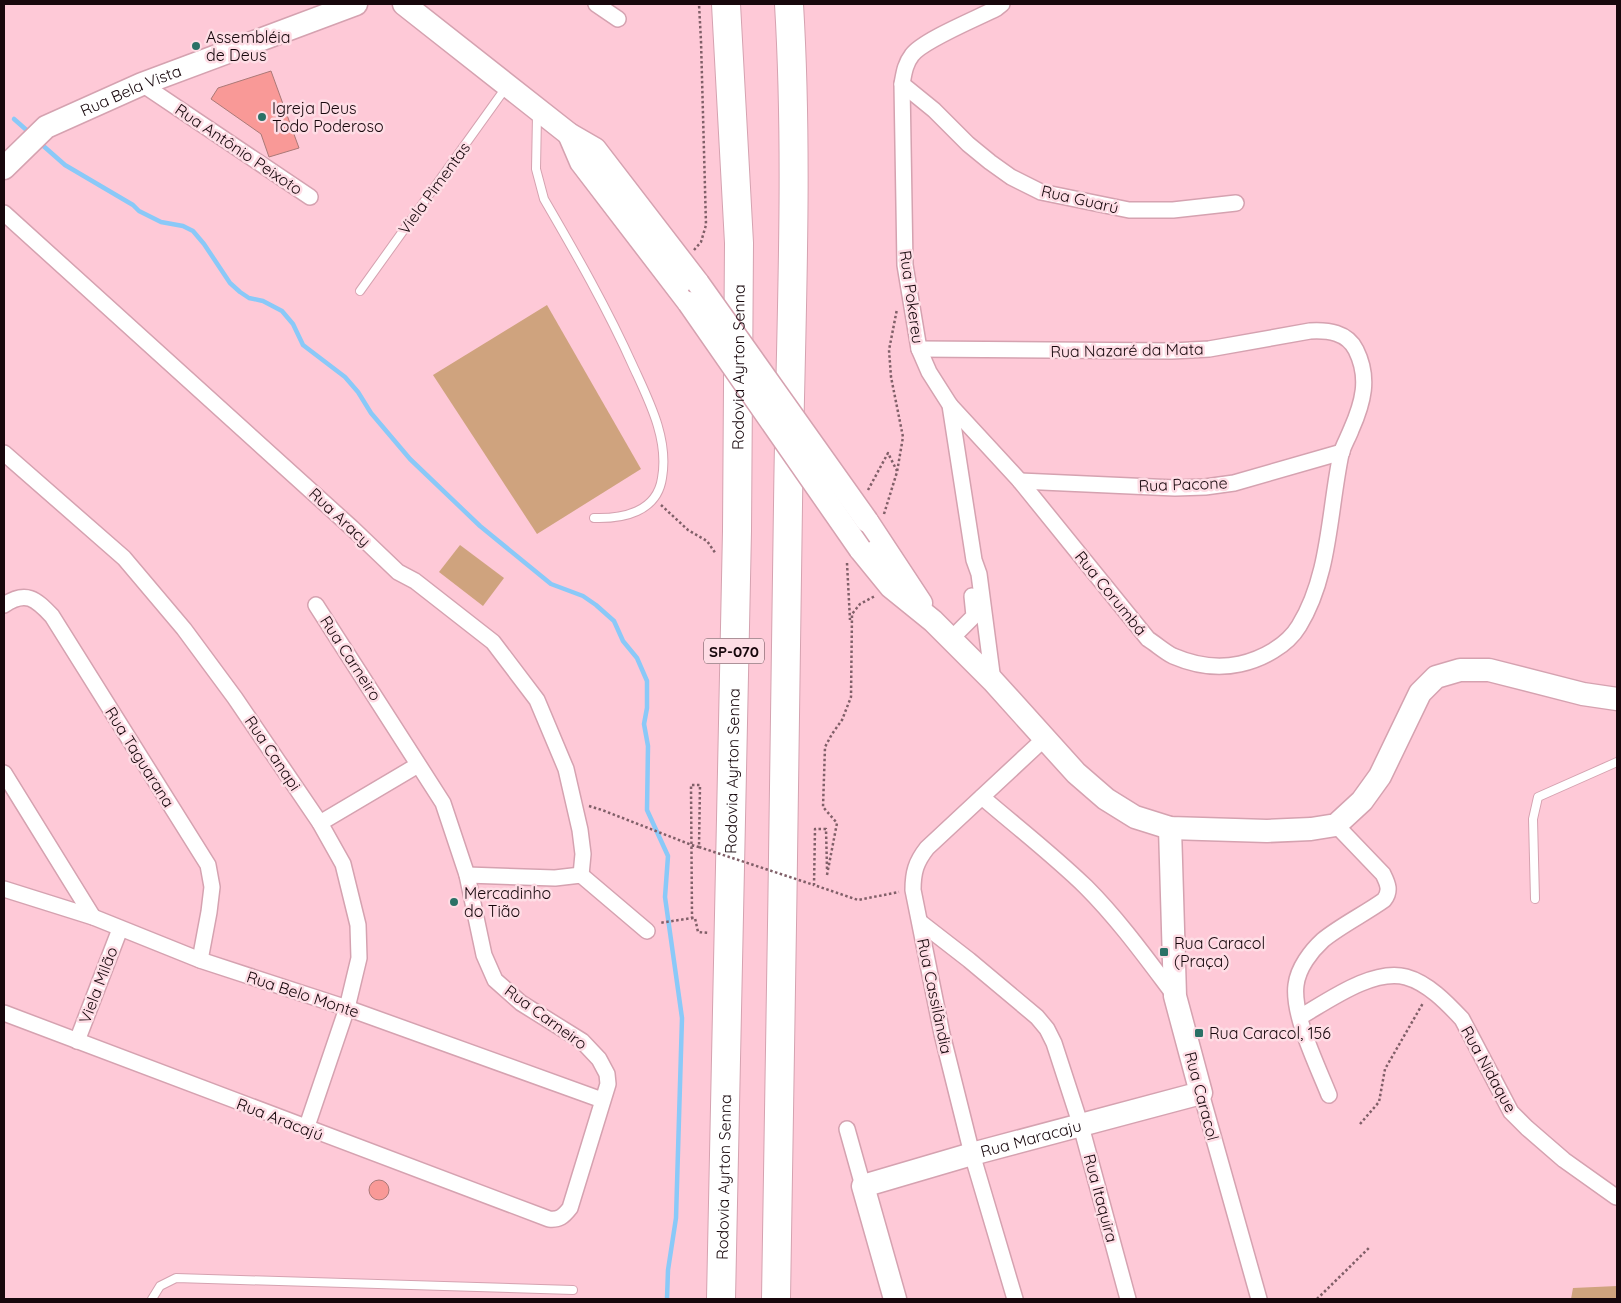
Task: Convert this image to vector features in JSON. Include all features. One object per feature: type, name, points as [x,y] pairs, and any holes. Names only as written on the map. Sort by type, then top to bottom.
[{"type":"highway","name":"Rodovia Ayrton Senna","points":[[720,1299],[737,531],[739,243],[726,4]]},
{"type":"highway","name":"SP-070","points":[[776,1299],[782,1036],[788,501],[794,240],[793,76],[788,4]]},
{"type":"main road","name":"Rua Bela Vista","points":[[5,167],[46,127],[142,84],[356,4]]},
{"type":"main road","points":[[404,4],[569,134],[595,150],[684,263],[694,293]]},
{"type":"main road","points":[[569,134],[581,162],[694,293],[863,542],[891,587],[933,621]]},
{"type":"main road","points":[[863,542],[933,621],[993,681],[1076,773],[1106,799],[1135,817],[1170,828],[1267,831],[1311,829],[1336,825],[1362,801],[1380,776],[1420,693],[1436,677],[1460,670],[1489,670],[1583,694],[1617,699]]},
{"type":"main road","name":"Rua Caracol","points":[[1170,828],[1176,996],[1201,1094]]},
{"type":"main road","name":"Rua Maracaju","points":[[863,1186],[972,1154],[1201,1094]]},
{"type":"main road","points":[[863,1186],[895,1299]]},
{"type":"street","points":[[596,4],[618,19]]},
{"type":"street","name":"Rua Pokereu","points":[[993,681],[979,574],[974,560],[950,405],[929,372],[919,349],[905,265],[902,84],[905,66],[912,54],[927,43],[1002,4]]},
{"type":"street","name":"Rua Antônio Peixoto","points":[[142,84],[310,197]]},
{"type":"street","name":"Rua Guarú","points":[[902,84],[934,110],[968,144],[990,162],[1041,192],[1129,210],[1173,210],[1236,203]]},
{"type":"street","name":"Rua Aracy","points":[[4,213],[352,528],[398,572],[415,581],[493,642],[537,700],[566,769],[580,830],[583,854],[581,875]]},
{"type":"street","name":"Rua Nazaré da Mata","points":[[919,349],[1172,351],[1209,349],[1325,330],[1337,333],[1347,339],[1356,350]]},
{"type":"street","name":"Rua Corumbá","points":[[950,405],[1020,481],[1148,639],[1172,656],[1200,664],[1225,667],[1250,662],[1277,649],[1298,628],[1315,594],[1327,541],[1342,452],[1363,399],[1364,385],[1356,350]]},
{"type":"street","name":"Rua Pacone","points":[[1020,481],[1176,488],[1205,487],[1234,483],[1342,452]]},
{"type":"street","name":"Rua Canapi","points":[[4,453],[124,558],[184,629],[235,698],[320,823],[343,864],[358,925],[359,958],[347,1008],[306,1129]]},
{"type":"street","name":"Rua Pokereu","points":[[951,639],[974,616],[970,576],[974,560]]},
{"type":"street","name":"Rua Taguarana","points":[[4,605],[12,599],[24,596],[38,601],[52,616],[208,866],[212,887],[200,960]]},
{"type":"street","name":"Rua Carneiro","points":[[316,605],[443,803],[467,875],[484,955],[495,980],[521,1003],[582,1040],[599,1058],[607,1074],[608,1084],[570,1208],[564,1216],[557,1220]]},
{"type":"street","name":"Rua Cassilândia","points":[[1015,1299],[972,1154],[942,1034],[913,890],[914,871],[920,857],[927,848],[1044,739]]},
{"type":"street","points":[[320,823],[418,765]]},
{"type":"street","points":[[4,773],[93,917]]},
{"type":"street","points":[[982,797],[1087,888],[1123,928],[1176,996]]},
{"type":"street","points":[[1329,1095],[1300,1017],[1296,986],[1300,971],[1311,953],[1324,939],[1384,900],[1388,895],[1388,882],[1383,874],[1336,825]]},
{"type":"street","points":[[467,875],[555,878],[581,875],[653,927]]},
{"type":"street","name":"Rua Belo Monte","points":[[4,890],[93,917],[200,960],[347,1008],[602,1100]]},
{"type":"street","name":"Rua Itaquira","points":[[920,922],[969,960],[1037,1017],[1047,1028],[1054,1043],[1081,1126],[1128,1299]]},
{"type":"street","name":"Viela Milão","points":[[77,1041],[120,928]]},
{"type":"street","name":"Rua Nidaque","points":[[1300,1017],[1358,985],[1375,979],[1390,976],[1405,977],[1416,981],[1430,990],[1462,1019],[1511,1112],[1564,1160],[1616,1197]]},
{"type":"street","name":"Rua Aracajú","points":[[4,1013],[306,1129],[549,1219],[557,1220]]},
{"type":"street","name":"Rua Caracol","points":[[1201,1094],[1259,1299]]},
{"type":"street","points":[[846,1129],[863,1186]]},
{"type":"lane","name":"Viela Pimentas","points":[[360,291],[508,85]]},
{"type":"lane","points":[[537,108],[536,169],[544,199],[607,309],[650,404],[660,434],[664,458],[662,480],[654,498],[642,510],[626,516],[594,518]]},
{"type":"lane","points":[[1536,900],[1533,820],[1538,797],[1617,762]]},
{"type":"lane","points":[[152,1299],[160,1286],[176,1278],[573,1290]]},
{"type":"path","points":[[684,263],[702,242],[706,225],[702,41],[699,4]]},
{"type":"path","points":[[851,627],[863,542],[897,472],[903,437],[891,377],[889,350],[898,303]]},
{"type":"path","points":[[868,491],[888,453],[897,472]]},
{"type":"path","points":[[654,498],[688,530],[707,541],[717,555]]},
{"type":"path","points":[[814,885],[815,828],[826,829],[828,875],[837,823],[823,807],[824,753],[832,734],[842,720],[851,697],[852,614],[860,604],[891,587]]},
{"type":"path","points":[[691,918],[692,785],[700,785],[699,847]]},
{"type":"path","points":[[602,810],[691,845],[858,900],[913,890]]},
{"type":"path","points":[[653,927],[695,918],[698,932],[711,933]]},
{"type":"path","points":[[1360,1124],[1379,1102],[1385,1069],[1430,990]]},
{"type":"path","points":[[1317,1299],[1370,1247]]},
{"type":"shaded area","points":[[547,305],[641,469],[537,534],[433,375]]},
{"type":"shaded area","points":[[460,545],[504,578],[483,606],[439,572]]},
{"type":"shaded area","points":[[1617,1286],[1617,1299],[1571,1299],[1573,1288]]},
{"type":"building","name":"Igreja Deus Todo Poderoso","points":[[271,71],[299,148],[269,157],[261,134],[211,99],[218,88]]},
{"type":"building","points":[[375,1180],[383,1180],[389,1186],[389,1194],[383,1200],[375,1200],[369,1194],[369,1186]]},
{"type":"waterway","points":[[14,119],[31,134]]},
{"type":"waterway","points":[[40,143],[65,165],[133,205],[139,211],[161,222],[183,226],[193,231],[230,283],[249,298],[263,301],[282,311],[293,324],[303,345],[345,377],[358,392],[371,413],[410,459],[480,526],[551,584],[583,596],[596,605],[614,621],[623,641],[637,658],[647,681],[647,708],[644,724],[648,746],[647,810],[668,856],[665,897],[682,1018],[676,1218],[668,1270],[667,1299]]},
{"type":"place","name":"Assembléia de Deus","points":[[196,46]]},
{"type":"place","name":"Igreja Deus Todo Poderoso","points":[[262,117]]},
{"type":"place","name":"Mercadinho do Tião","points":[[454,902]]},
{"type":"place","name":"Rua Caracol (Praça)","points":[[1164,952]]},
{"type":"place","name":"Rua Caracol, 156","points":[[1199,1033]]}]
